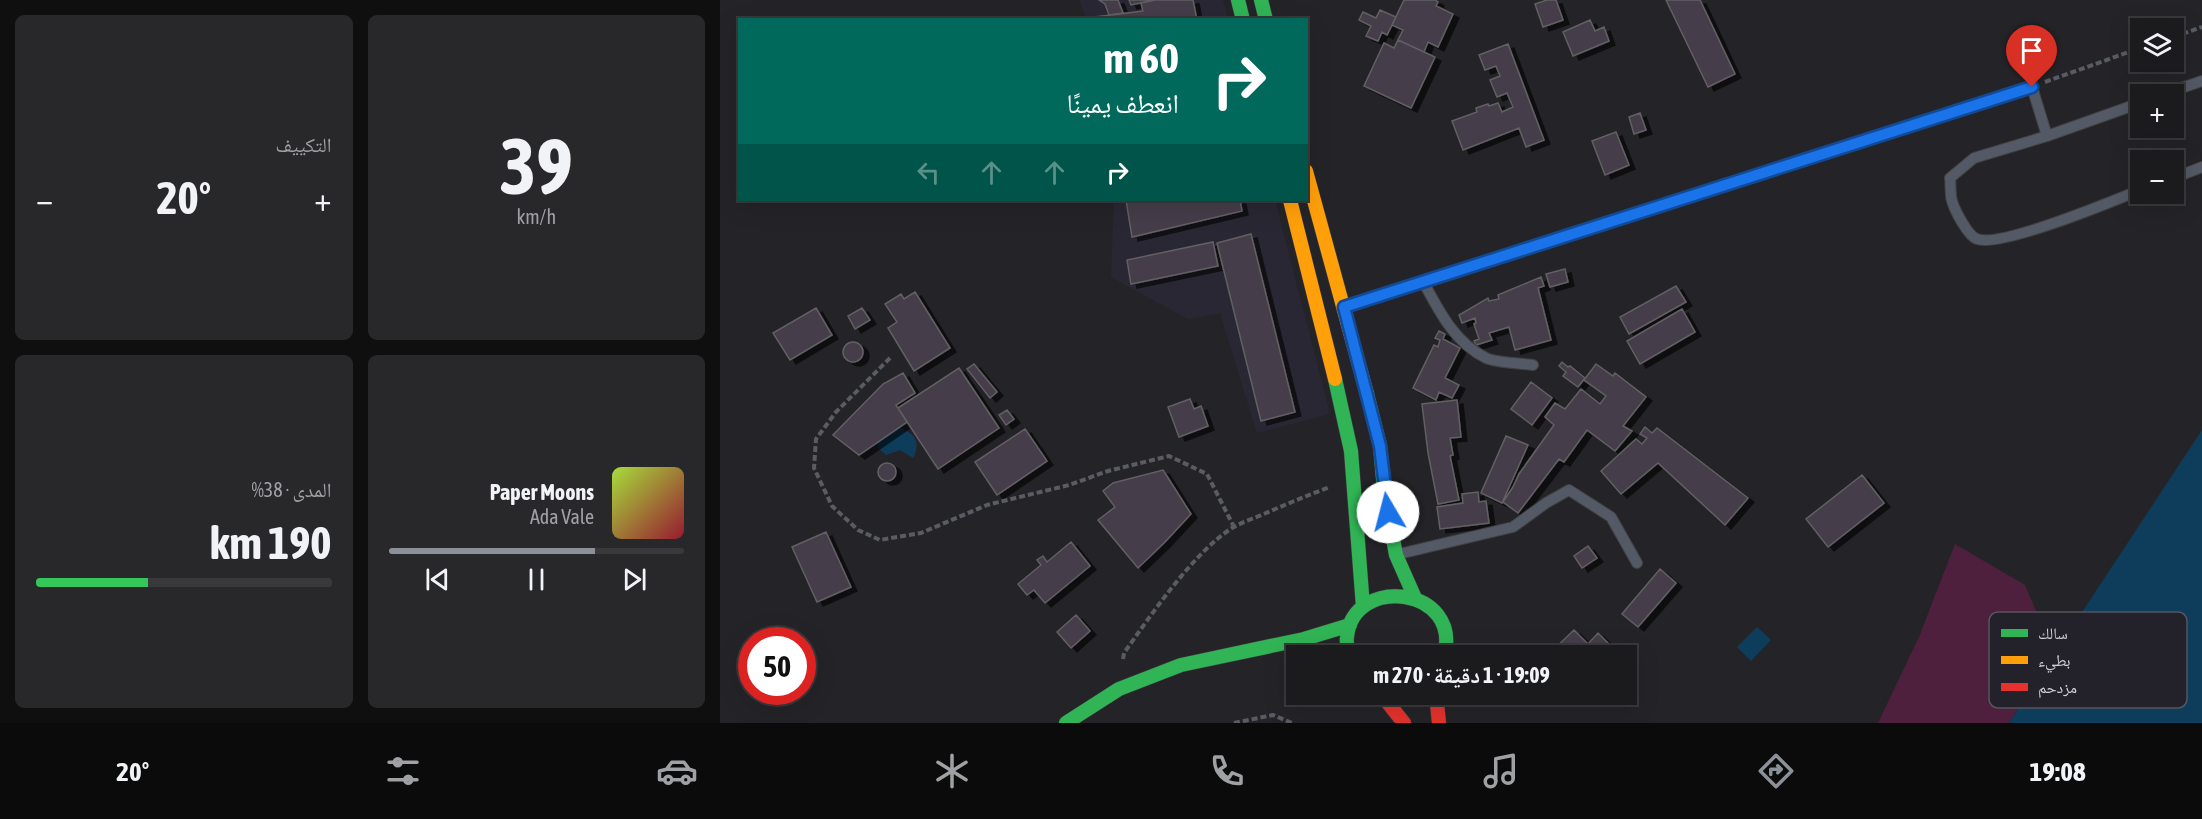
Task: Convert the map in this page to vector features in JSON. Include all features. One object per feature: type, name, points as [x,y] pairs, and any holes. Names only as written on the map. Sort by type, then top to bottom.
[{"type":"main road","points":[[1238,0],[1242,18]]},
{"type":"main road","points":[[1260,0],[1265,18]]},
{"type":"main road","points":[[1308,178],[1380,446],[1384,489],[1396,555],[1415,598]]},
{"type":"main road","points":[[1290,201],[1345,418],[1354,479],[1363,607]]},
{"type":"main road","points":[[1347,645],[1346,638],[1350,625],[1363,607],[1382,596],[1405,594],[1431,609],[1442,625],[1446,637],[1445,645]]},
{"type":"main road","points":[[1066,723],[1119,689],[1181,665],[1304,639],[1350,625]]},
{"type":"main road","points":[[1390,705],[1404,723]]},
{"type":"main road","points":[[1437,705],[1439,723]]},
{"type":"lane","points":[[2184,87],[2202,81]]},
{"type":"lane","points":[[1344,307],[2032,87],[2047,136]]},
{"type":"lane","points":[[2130,107],[2047,136],[1974,158],[1950,178],[1952,202],[1968,233],[1977,239],[1986,240],[2030,231],[2130,194]]},
{"type":"lane","points":[[2184,174],[2202,168]]},
{"type":"lane","points":[[1424,283],[1446,323],[1468,344],[1487,358],[1533,365]]},
{"type":"lane","points":[[1396,555],[1513,527],[1546,503],[1569,490],[1611,517],[1637,563]]},
{"type":"path","points":[[2184,33],[2202,27]]},
{"type":"path","points":[[2032,87],[2130,52]]},
{"type":"path","points":[[890,358],[836,412],[816,439],[814,468],[832,506],[858,530],[880,540],[921,533],[987,505],[1069,485],[1108,471],[1169,456],[1207,474],[1234,527]]},
{"type":"path","points":[[1119,689],[1124,653],[1149,617],[1186,572],[1221,537],[1234,527],[1308,495],[1354,479]]},
{"type":"path","points":[[1234,723],[1273,715],[1292,723]]},
{"type":"shaded area","points":[[1079,0],[1223,0],[1228,18],[1087,18]]},
{"type":"shaded area","points":[[1114,201],[1275,201],[1330,414],[1257,433],[1220,313],[1188,319],[1111,277]]},
{"type":"shaded area","points":[[1955,544],[2025,585],[2037,612],[1989,612],[1989,708],[2019,708],[2009,723],[1878,723],[1919,637]]},
{"type":"water","points":[[896,427],[907,431],[914,438],[917,447],[913,458],[900,450],[886,455],[878,448],[878,439]]},
{"type":"water","points":[[2202,430],[2202,723],[2009,723],[2019,708],[2187,708],[2187,612],[2082,612]]},
{"type":"water","points":[[1757,627],[1771,640],[1751,661],[1737,647]]},
{"type":"building","points":[[1099,0],[1118,0],[1123,13],[1109,15],[1105,4]]},
{"type":"building","points":[[1129,0],[1155,0],[1131,5]]},
{"type":"building","points":[[1155,0],[1193,0],[1197,18],[1095,17],[1143,11],[1141,3]]},
{"type":"building","points":[[1404,0],[1435,0],[1438,2],[1436,6],[1453,14],[1438,47],[1428,42],[1424,52],[1398,40],[1403,30],[1392,25]]},
{"type":"building","points":[[1556,0],[1563,20],[1543,27],[1535,4]]},
{"type":"building","points":[[1666,0],[1700,0],[1735,74],[1708,87]]},
{"type":"building","points":[[1380,10],[1396,17],[1387,35],[1382,32],[1378,41],[1366,36],[1371,26],[1359,20],[1363,12],[1376,18]]},
{"type":"building","points":[[1590,20],[1595,31],[1604,27],[1609,41],[1573,56],[1563,32]]},
{"type":"building","points":[[1398,40],[1435,57],[1411,108],[1364,86],[1384,43],[1394,48]]},
{"type":"building","points":[[1508,44],[1544,140],[1526,147],[1519,128],[1463,150],[1452,121],[1477,112],[1476,108],[1488,104],[1489,106],[1498,103],[1502,112],[1513,107],[1507,93],[1497,97],[1490,80],[1500,76],[1496,66],[1485,70],[1479,55]]},
{"type":"building","points":[[1640,113],[1646,130],[1634,134],[1629,117]]},
{"type":"building","points":[[1616,132],[1629,165],[1605,175],[1592,141]]},
{"type":"building","points":[[1126,201],[1240,201],[1242,211],[1132,237]]},
{"type":"building","points":[[1251,234],[1295,412],[1261,421],[1217,243]]},
{"type":"building","points":[[1213,242],[1218,266],[1131,284],[1127,260]]},
{"type":"building","points":[[1565,269],[1568,282],[1550,287],[1546,274]]},
{"type":"building","points":[[1541,277],[1544,286],[1538,288],[1551,340],[1515,350],[1509,327],[1489,333],[1492,340],[1476,345],[1474,341],[1479,339],[1474,324],[1476,323],[1475,318],[1462,323],[1459,315],[1488,298],[1489,301],[1499,299],[1498,295]]},
{"type":"building","points":[[1676,286],[1686,302],[1629,334],[1620,317]]},
{"type":"building","points":[[915,292],[950,348],[914,371],[888,328],[897,322],[885,304],[901,294],[904,299]]},
{"type":"building","points":[[816,308],[832,335],[790,360],[773,333]]},
{"type":"building","points":[[862,308],[870,320],[855,329],[848,316]]},
{"type":"building","points":[[1682,309],[1695,332],[1640,364],[1627,341]]},
{"type":"building","points":[[1439,331],[1445,334],[1443,339],[1460,348],[1445,378],[1459,385],[1452,398],[1439,392],[1436,400],[1413,388],[1434,345],[1438,347],[1440,340],[1435,338]]},
{"type":"building","points":[[853,342],[860,345],[863,352],[860,359],[853,362],[846,359],[843,352],[846,345]]},
{"type":"building","points":[[1562,362],[1585,378],[1578,387],[1563,376],[1566,372],[1559,366]]},
{"type":"building","points":[[974,364],[997,392],[990,398],[967,369]]},
{"type":"building","points":[[1596,364],[1613,376],[1615,373],[1646,397],[1623,426],[1632,431],[1615,451],[1587,430],[1564,462],[1559,459],[1518,513],[1503,502],[1519,474],[1554,425],[1545,417],[1555,403],[1565,409],[1581,389],[1600,404],[1606,396],[1584,380]]},
{"type":"building","points":[[959,368],[999,428],[938,469],[898,408]]},
{"type":"building","points":[[903,373],[915,393],[896,405],[907,422],[859,455],[833,435],[883,384]]},
{"type":"building","points":[[1531,382],[1552,398],[1532,425],[1511,409]]},
{"type":"building","points":[[1190,399],[1194,409],[1201,406],[1208,426],[1179,437],[1168,407]]},
{"type":"building","points":[[1457,400],[1461,437],[1450,438],[1453,455],[1450,456],[1459,500],[1438,504],[1428,453],[1422,404]]},
{"type":"building","points":[[1007,410],[1014,419],[1006,425],[999,415]]},
{"type":"building","points":[[1645,427],[1652,433],[1657,428],[1748,498],[1725,525],[1658,463],[1621,494],[1601,471],[1636,439],[1642,444],[1647,438],[1640,434]]},
{"type":"building","points":[[1025,429],[1047,461],[997,495],[975,462]]},
{"type":"building","points":[[1506,436],[1528,445],[1502,503],[1481,493]]},
{"type":"building","points":[[887,463],[893,466],[896,472],[893,478],[887,481],[881,478],[878,472],[881,466]]},
{"type":"building","points":[[1163,470],[1191,514],[1138,568],[1098,520],[1115,507],[1103,491],[1113,483]]},
{"type":"building","points":[[1862,475],[1884,503],[1828,547],[1806,519]]},
{"type":"building","points":[[1478,492],[1479,502],[1486,501],[1489,523],[1440,529],[1437,507],[1463,503],[1462,494]]},
{"type":"building","points":[[826,532],[851,587],[817,602],[792,547]]},
{"type":"building","points":[[1071,542],[1090,566],[1045,603],[1034,590],[1027,595],[1018,584],[1041,565],[1037,560],[1043,556],[1047,562]]},
{"type":"building","points":[[1588,546],[1597,558],[1582,568],[1574,556]]},
{"type":"building","points":[[1660,569],[1676,583],[1638,627],[1622,614]]},
{"type":"building","points":[[1076,615],[1090,631],[1071,648],[1057,632]]},
{"type":"building","points":[[1574,630],[1588,644],[1598,633],[1610,645],[1558,645]]},
{"type":"traffic: fast","points":[[1238,0],[1242,18]]},
{"type":"traffic: fast","points":[[1261,0],[1266,18]]},
{"type":"traffic: fast","points":[[1335,379],[1351,451],[1363,607]]},
{"type":"traffic: fast","points":[[1367,394],[1380,446],[1384,489],[1396,555],[1415,598]]},
{"type":"traffic: fast","points":[[1347,645],[1347,637],[1354,617],[1367,604],[1385,597],[1405,597],[1423,603],[1438,615],[1446,633],[1445,645]]},
{"type":"traffic: fast","points":[[1066,723],[1119,689],[1181,665],[1304,639],[1350,625]]},
{"type":"traffic: slow","points":[[1308,178],[1367,394]]},
{"type":"traffic: slow","points":[[1290,201],[1335,379]]},
{"type":"traffic: jam","points":[[1390,705],[1404,723]]},
{"type":"traffic: jam","points":[[1437,705],[1439,723]]},
{"type":"route","points":[[1388,512],[1380,446],[1344,307],[2032,87]]}]
